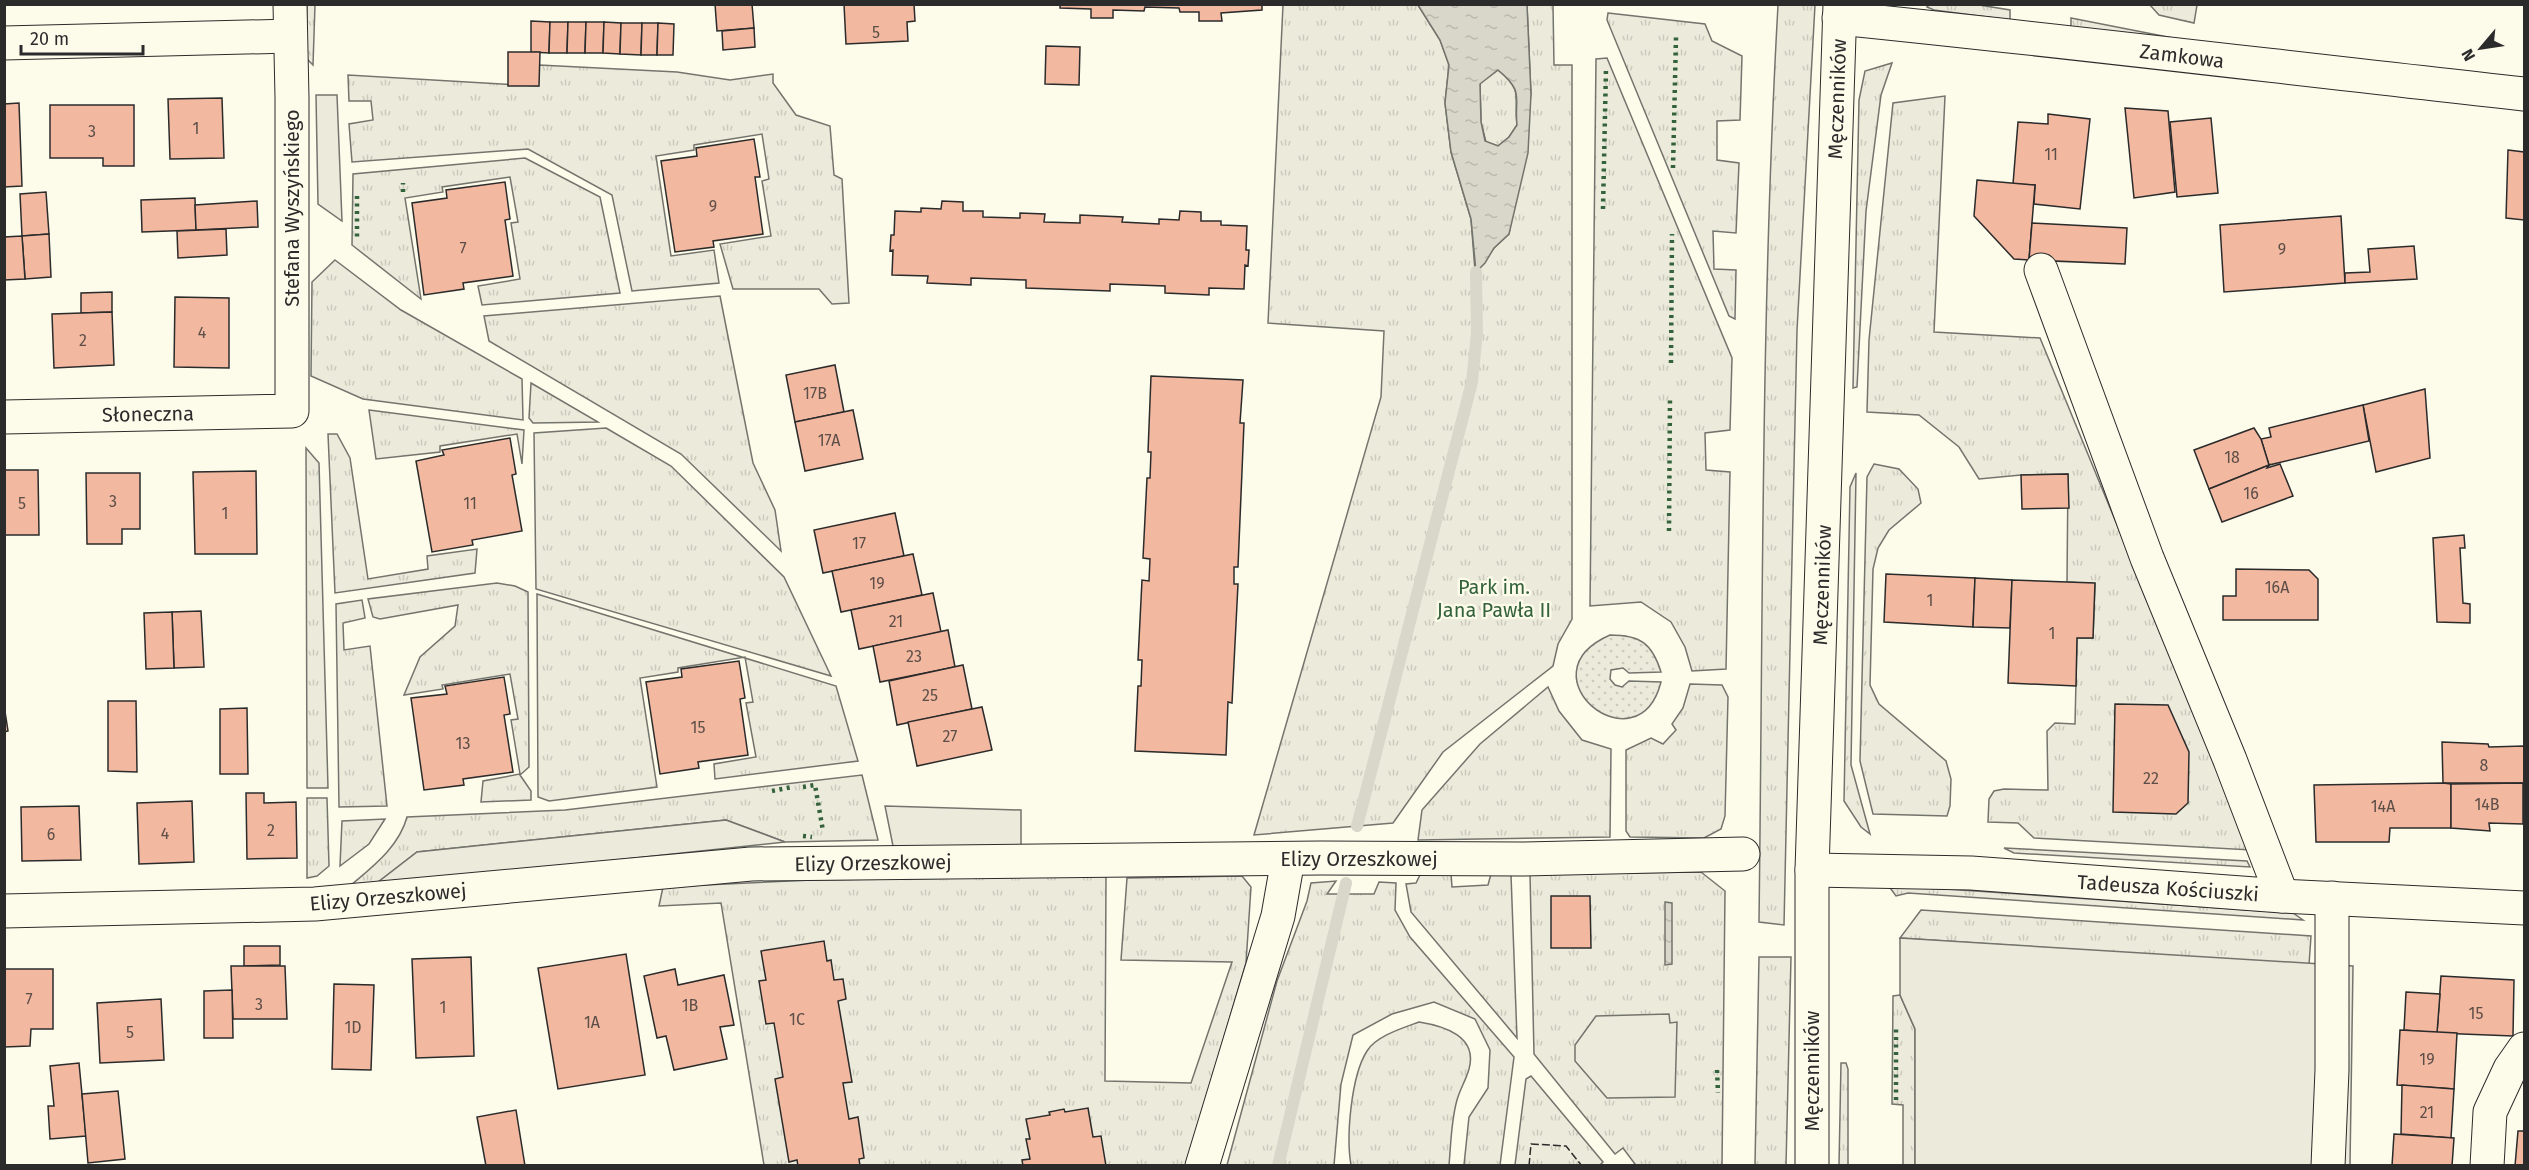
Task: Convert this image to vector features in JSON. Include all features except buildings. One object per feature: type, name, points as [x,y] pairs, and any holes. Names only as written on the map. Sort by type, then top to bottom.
[{"type":"street","name":"Zamkowa","points":[[1840,11],[2201,59],[2524,94]]},
{"type":"street","name":"Męczenników","points":[[1812,1166],[1812,870],[1840,11]]},
{"type":"street","points":[[4,44],[290,20]]},
{"type":"street","name":"Stefana Wyszyńskiego","points":[[290,20],[292,411]]},
{"type":"street","points":[[2041,270],[2147,558],[2230,760],[2282,896]]},
{"type":"street","name":"Słoneczna","points":[[4,417],[292,411]]},
{"type":"street","name":"Elizy Orzeszkowej","points":[[4,911],[315,904],[751,864],[1521,859],[1743,854]]},
{"type":"street","points":[[1202,1166],[1278,916],[1288,859]]},
{"type":"street","name":"Tadeusza Kościuszki","points":[[1812,870],[1971,873],[2282,896],[2524,908]]},
{"type":"street","points":[[2328,1166],[2332,1070],[2332,898]]},
{"type":"street","points":[[2487,1166],[2490,1112],[2510,1069],[2524,1049]]},
{"type":"green space","points":[[1973,4],[2010,10],[2010,20],[1934,10],[1927,7],[1929,5]]},
{"type":"green space","points":[[307,5],[315,5],[313,65],[306,58]]},
{"type":"green space","name":"Park im. Jana Pawła II","points":[[1283,5],[1418,5],[1440,40],[1449,65],[1445,103],[1451,152],[1471,219],[1475,271],[1509,234],[1531,94],[1527,5],[1553,5],[1554,65],[1572,65],[1572,619],[1558,644],[1553,666],[1443,752],[1393,823],[1254,835],[1381,397],[1384,331],[1268,323]]},
{"type":"green space","points":[[1778,5],[1815,5],[1797,330],[1784,925],[1759,922],[1768,234]]},
{"type":"green space","points":[[2150,5],[2197,5],[2194,23],[2159,15]]},
{"type":"green space","points":[[1608,13],[1705,24],[1712,41],[1742,56],[1740,120],[1717,121],[1717,160],[1739,163],[1736,233],[1713,231],[1714,269],[1736,270],[1735,319],[1729,316],[1607,20]]},
{"type":"green space","points":[[2071,18],[2183,40],[2071,27]]},
{"type":"green space","points":[[1607,58],[1732,358],[1730,430],[1705,433],[1706,470],[1730,472],[1726,669],[1692,671],[1685,647],[1671,622],[1641,602],[1590,606],[1596,59]]},
{"type":"green space","points":[[1892,63],[1881,95],[1866,211],[1857,387],[1853,388],[1859,100],[1865,71]]},
{"type":"green space","points":[[539,65],[677,72],[730,80],[773,74],[773,83],[796,115],[830,126],[834,175],[842,179],[849,303],[832,304],[819,289],[733,289],[720,244],[771,236],[762,181],[769,179],[762,134],[694,145],[694,150],[656,156],[671,256],[714,250],[719,283],[632,291],[612,195],[528,149],[352,162],[349,124],[373,120],[371,101],[349,101],[348,75],[538,86]]},
{"type":"green space","points":[[1498,70],[1515,90],[1517,125],[1509,137],[1498,146],[1486,142],[1481,122],[1480,83]]},
{"type":"green space","points":[[1945,96],[1934,332],[2040,338],[2251,850],[2034,838],[2018,823],[1988,822],[1989,799],[1994,791],[2004,789],[2048,790],[2047,731],[2055,723],[2075,724],[2077,638],[2093,638],[2095,584],[2067,582],[2068,474],[1979,479],[1959,447],[1919,415],[1867,412],[1869,340],[1893,103]]},
{"type":"green space","points":[[525,158],[600,197],[620,293],[482,305],[478,286],[520,279],[511,223],[518,222],[510,177],[442,187],[443,192],[405,198],[421,299],[352,245],[353,174]]},
{"type":"green space","points":[[335,260],[401,310],[522,379],[523,420],[363,399],[311,376],[312,282]]},
{"type":"green space","points":[[720,296],[753,463],[775,510],[781,551],[681,454],[489,341],[484,316]]},
{"type":"green space","points":[[531,383],[598,422],[533,423],[529,418]]},
{"type":"green space","points":[[369,410],[524,430],[522,464],[517,434],[440,446],[440,452],[376,459]]},
{"type":"green space","points":[[606,428],[671,466],[784,577],[831,676],[536,589],[534,433]]},
{"type":"green space","points":[[328,434],[337,434],[350,458],[368,579],[428,569],[427,556],[477,549],[475,573],[335,593]]},
{"type":"green space","points":[[306,448],[319,463],[328,788],[307,788]]},
{"type":"green space","points":[[1874,464],[1899,469],[1918,489],[1921,503],[1889,530],[1878,548],[1873,569],[1870,685],[1879,704],[1946,761],[1951,779],[1950,806],[1947,816],[1873,814],[1860,761],[1867,477]]},
{"type":"green space","points":[[1856,473],[1851,765],[1870,834],[1861,827],[1844,801],[1850,487]]},
{"type":"green space","points":[[497,583],[515,586],[528,592],[529,767],[520,775],[531,791],[531,800],[481,802],[483,781],[520,774],[511,720],[518,719],[510,674],[442,685],[443,689],[404,695],[420,657],[455,626],[458,605],[380,619],[373,617],[368,599]]},
{"type":"green space","points":[[537,594],[743,657],[678,668],[678,672],[640,678],[657,787],[549,801],[538,797]]},
{"type":"green space","points":[[362,600],[365,618],[343,623],[344,650],[370,646],[387,806],[339,807],[336,604]]},
{"type":"green space","points":[[1610,635],[1629,637],[1643,643],[1653,654],[1661,672],[1629,673],[1623,668],[1611,670],[1610,679],[1615,685],[1622,687],[1629,681],[1661,682],[1648,707],[1631,718],[1611,717],[1593,707],[1580,691],[1576,672],[1585,652]]},
{"type":"green space","points":[[745,658],[836,686],[858,761],[715,779],[714,764],[756,757],[746,703],[753,702]]},
{"type":"green space","points":[[1690,684],[1722,685],[1728,697],[1725,816],[1721,829],[1704,838],[1630,837],[1626,831],[1626,750],[1651,738],[1663,744],[1676,730],[1672,724],[1683,708]]},
{"type":"green space","points":[[1548,687],[1559,711],[1582,740],[1611,749],[1610,837],[1418,840],[1422,810],[1480,744]]},
{"type":"green space","points":[[862,775],[878,840],[785,842],[726,820],[417,852],[373,886],[350,886],[376,864],[391,847],[398,838],[407,817],[565,810]]},
{"type":"green space","points":[[307,798],[327,798],[329,866],[317,876],[307,878]]},
{"type":"green space","points":[[385,819],[369,844],[340,866],[342,821]]},
{"type":"green space","points":[[2004,848],[2247,861],[2250,867],[2014,853]]},
{"type":"green space","points":[[1701,872],[1725,891],[1722,1165],[1633,1165],[1635,1164],[1623,1148],[1615,1154],[1534,1054],[1530,874]]},
{"type":"green space","points":[[1451,874],[1452,887],[1488,885],[1491,874],[1511,875],[1517,1038],[1411,912],[1406,884],[1416,883],[1420,875]]},
{"type":"green space","points":[[1106,876],[1105,1081],[1191,1083],[1232,962],[1121,960],[1127,878],[1242,876],[1251,887],[1246,963],[1186,1166],[764,1165],[721,903],[659,906],[663,887],[811,880]]},
{"type":"green space","points":[[1336,881],[1327,894],[1374,894],[1379,882],[1396,883],[1395,910],[1410,937],[1514,1057],[1500,1165],[1464,1165],[1469,1117],[1488,1088],[1490,1050],[1475,1019],[1434,1002],[1392,1014],[1353,1035],[1341,1084],[1334,1165],[1227,1165],[1277,981],[1307,901],[1311,883]]},
{"type":"green space","points":[[1888,885],[2293,913],[2303,920],[1908,893],[1896,896]]},
{"type":"green space","points":[[1921,910],[2311,936],[2309,965],[1900,938]]},
{"type":"green space","points":[[1759,957],[1791,957],[1786,1165],[1755,1165]]},
{"type":"green space","points":[[1900,995],[1915,1029],[1915,1165],[1903,1165],[1903,1105],[1892,1104],[1893,996]]},
{"type":"green space","points":[[1669,1014],[1670,1023],[1677,1022],[1675,1097],[1607,1098],[1575,1061],[1575,1045],[1596,1016]]},
{"type":"green space","points":[[1419,1022],[1448,1030],[1464,1041],[1468,1048],[1469,1069],[1455,1108],[1449,1165],[1351,1165],[1349,1139],[1351,1107],[1357,1075],[1367,1051],[1390,1033]]},
{"type":"green space","points":[[1841,1063],[1846,1063],[1848,1069],[1848,1165],[1839,1165]]},
{"type":"green space","points":[[1531,1076],[1603,1162],[1600,1165],[1515,1165],[1526,1079]]},
{"type":"shaded area","points":[[316,95],[337,95],[342,221],[318,204]]},
{"type":"shaded area","points":[[885,806],[1021,810],[1021,847],[893,846]]},
{"type":"shaded area","points":[[726,820],[785,842],[373,886],[417,852]]},
{"type":"shaded area","points":[[1900,938],[2353,966],[2350,1165],[1915,1165],[1915,1029],[1900,995]]},
{"type":"water","points":[[1418,5],[1527,5],[1531,94],[1528,153],[1509,234],[1494,248],[1476,272],[1471,219],[1451,152],[1445,103],[1449,65],[1440,40]],"holes":[[[1498,70],[1515,90],[1517,125],[1509,137],[1498,146],[1485,141],[1481,122],[1480,84]]]},
{"type":"water","points":[[1665,902],[1672,903],[1672,964],[1665,965]]},
{"type":"waterway","points":[[1357,826],[1472,382],[1477,332],[1476,272]]},
{"type":"waterway","points":[[1278,1166],[1346,883]]},
{"type":"hedge","points":[[1673,168],[1676,37]]},
{"type":"hedge","points":[[1603,209],[1606,68]]},
{"type":"hedge","points":[[403,183],[403,192]]},
{"type":"hedge","points":[[357,196],[357,240]]},
{"type":"hedge","points":[[1671,363],[1672,234]]},
{"type":"hedge","points":[[1669,531],[1670,396]]},
{"type":"hedge","points":[[803,787],[815,785],[823,831]]},
{"type":"hedge","points":[[772,791],[792,787]]},
{"type":"hedge","points":[[803,836],[812,837]]},
{"type":"hedge","points":[[1896,1027],[1896,1100]]},
{"type":"hedge","points":[[1717,1070],[1718,1093]]},
{"type":"fence","points":[[1529,1166],[1531,1144],[1566,1146],[1582,1166]]}]
